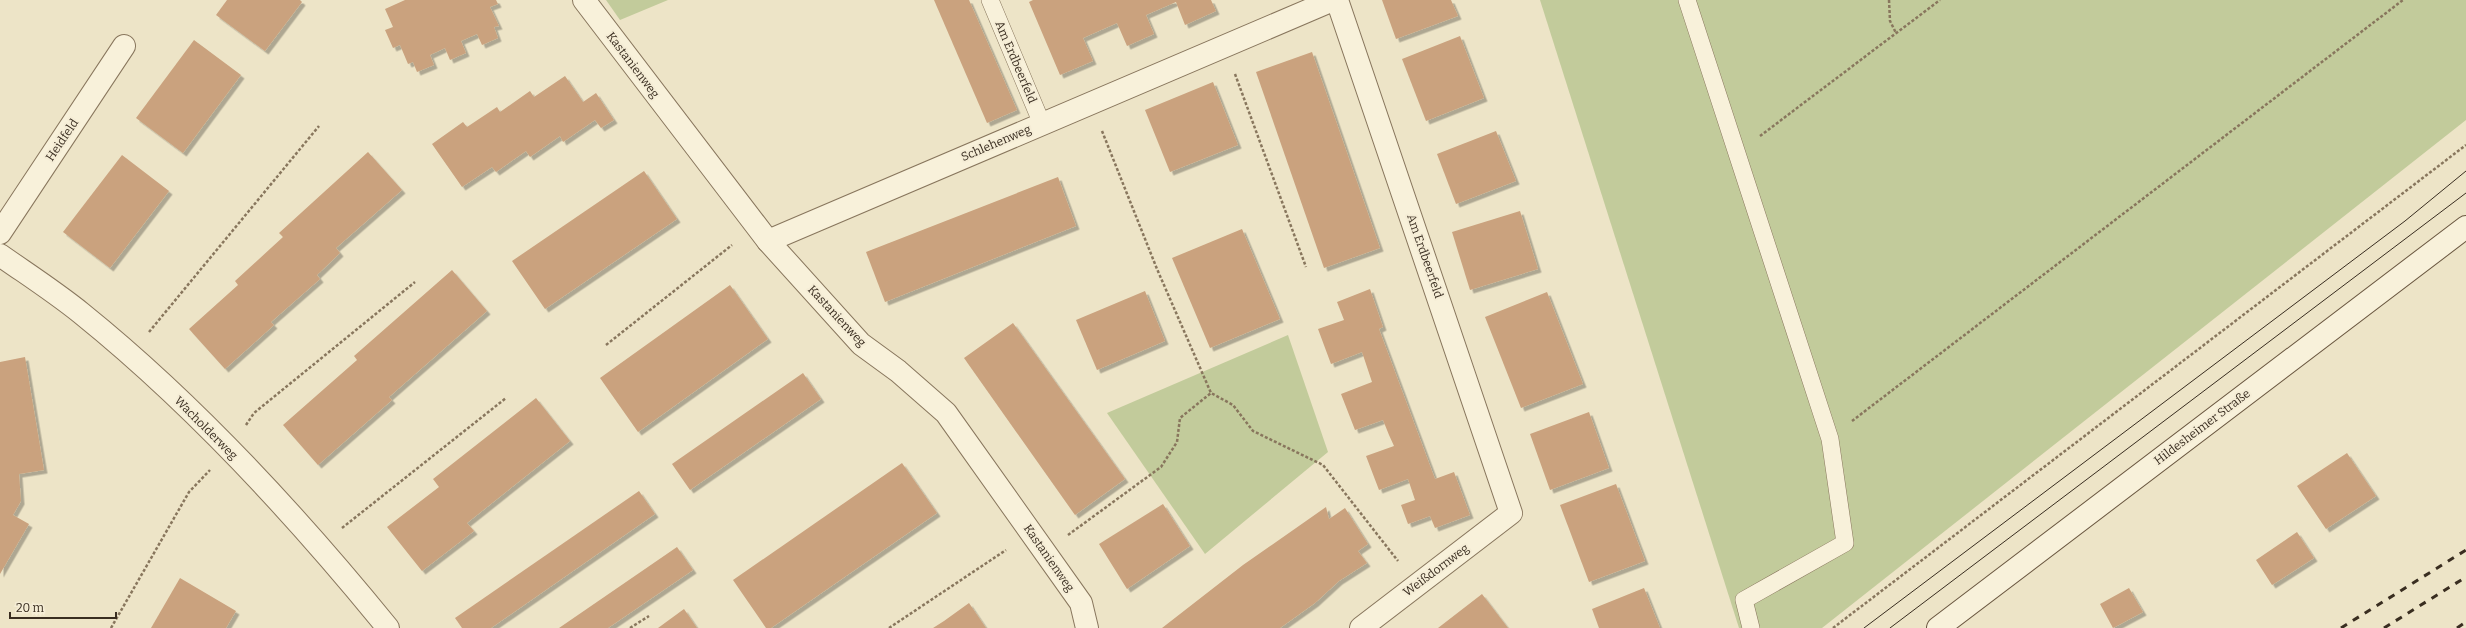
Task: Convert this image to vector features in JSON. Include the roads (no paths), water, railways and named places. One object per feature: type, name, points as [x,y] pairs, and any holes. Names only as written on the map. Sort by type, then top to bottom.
[{"type":"street","name":"Kastanienweg","points":[[584,0],[762,234],[861,344],[898,371],[946,413],[1081,603],[1087,628]]},
{"type":"street","name":"Schlehenweg","points":[[762,234],[1042,124],[1333,0]]},
{"type":"street","name":"Am Erdbeerfeld","points":[[1337,0],[1511,514]]},
{"type":"street","name":"Heidfeld","points":[[0,233],[124,46]]},
{"type":"street","name":"Hildesheimer Straße","points":[[1938,628],[2466,227]]},
{"type":"street","name":"Wacholderweg","points":[[0,255],[80,313],[167,388],[229,451],[318,546],[388,628]]},
{"type":"street","name":"Weißdornweg","points":[[1361,628],[1511,514]]},
{"type":"lane","name":"Am Erdbeerfeld","points":[[990,0],[1042,124]]},
{"type":"lane","points":[[1687,0],[1830,439],[1845,543],[1744,600],[1752,628]]},
{"type":"tram line","points":[[1864,628],[2405,221],[2466,171]]},
{"type":"tram line","points":[[1890,628],[2466,193]]},
{"type":"railway","points":[[2341,628],[2466,550]]},
{"type":"railway","points":[[2384,628],[2466,577]]},
{"type":"railway","points":[[2457,628],[2466,622]]}]
